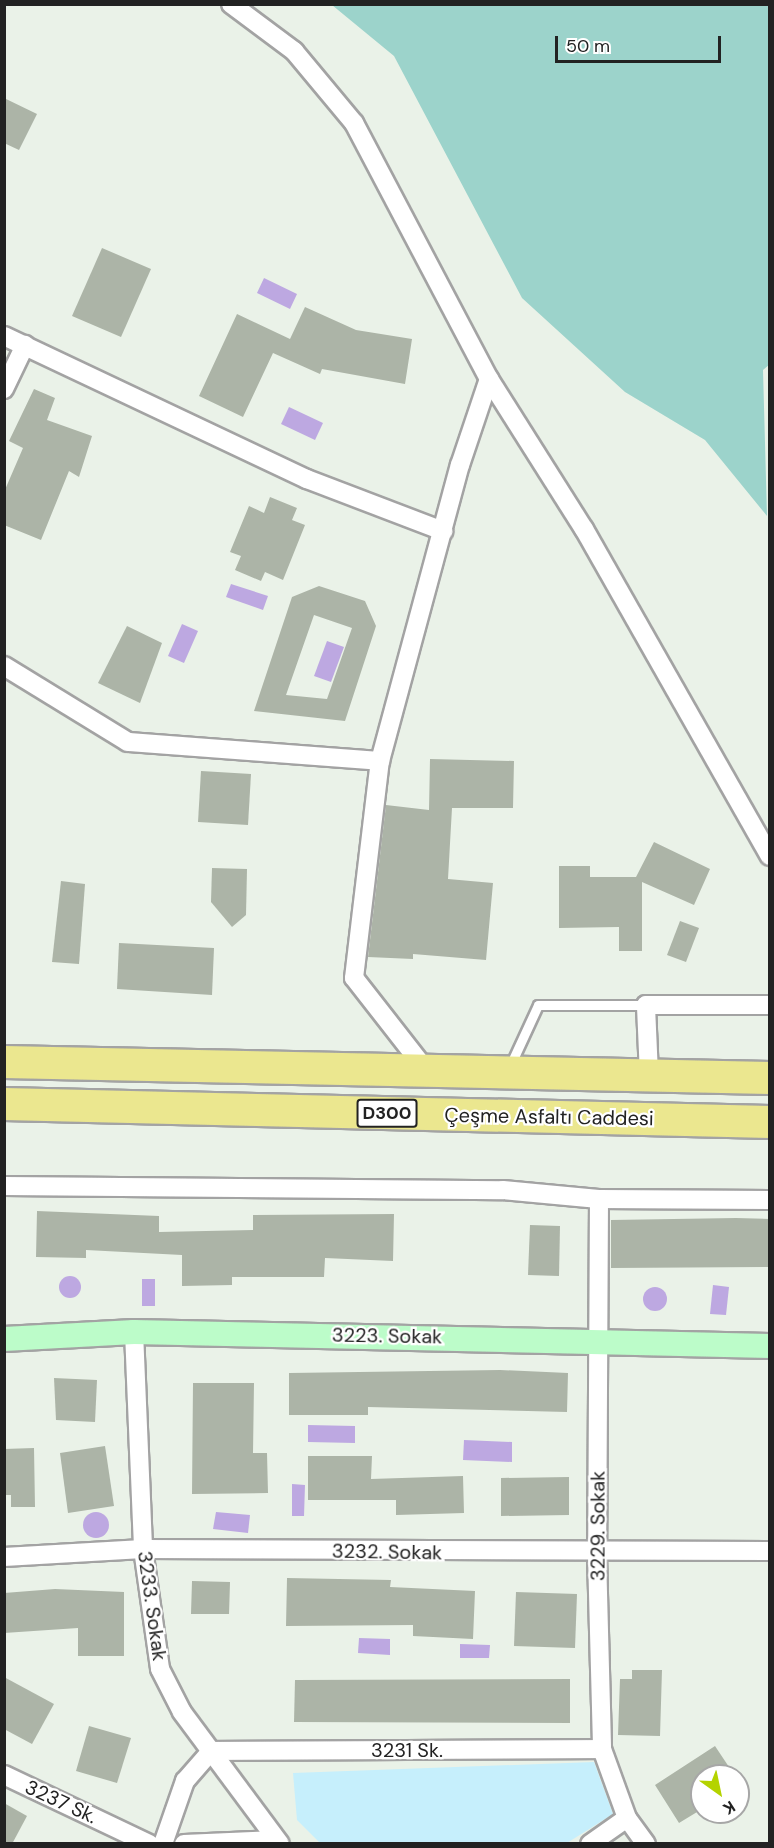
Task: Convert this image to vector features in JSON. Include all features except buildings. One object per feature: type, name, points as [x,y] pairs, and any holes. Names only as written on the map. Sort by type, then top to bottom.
[{"type":"highway","name":"D300","points":[[4,1062],[770,1078]]},
{"type":"highway","name":"Çeşme Asfaltı Caddesi","points":[[4,1104],[770,1122]]},
{"type":"street","points":[[231,4],[294,51],[354,123],[489,379],[584,529],[770,856]]},
{"type":"street","points":[[4,336],[307,479],[443,531]]},
{"type":"street","points":[[4,389],[25,345]]},
{"type":"street","points":[[426,1070],[354,978],[380,761],[443,531],[489,379]]},
{"type":"street","points":[[4,666],[128,742],[380,761]]},
{"type":"street","points":[[649,1075],[646,1005],[770,1005]]},
{"type":"street","points":[[4,1186],[503,1190],[599,1199],[770,1200]]},
{"type":"street","name":"3229. Sokak","points":[[599,1199],[597,1555],[602,1749],[627,1818],[645,1844]]},
{"type":"street","name":"3223. Sokak","points":[[4,1339],[135,1332],[599,1340],[770,1346]]},
{"type":"street","name":"3233. Sokak","points":[[135,1332],[143,1549],[160,1669],[211,1751],[278,1842]]},
{"type":"street","name":"3232. Sokak","points":[[4,1557],[143,1549],[597,1555],[770,1551]]},
{"type":"street","name":"3231 Sk.","points":[[211,1751],[602,1749]]},
{"type":"street","points":[[164,1844],[185,1781],[211,1751]]},
{"type":"street","name":"3237 Sk.","points":[[4,1775],[149,1844]]},
{"type":"street","points":[[590,1844],[627,1818]]},
{"type":"street","points":[[184,1844],[278,1842]]},
{"type":"lane","points":[[507,1072],[538,1005],[646,1005]]},
{"type":"shaded area","points":[[332,5],[769,5],[770,364],[763,370],[767,516],[705,440],[625,392],[522,298],[394,56]]},
{"type":"shaded area","points":[[264,278],[297,294],[290,309],[257,293]]},
{"type":"shaded area","points":[[289,407],[323,423],[315,440],[281,424]]},
{"type":"shaded area","points":[[231,584],[268,596],[263,610],[226,597]]},
{"type":"shaded area","points":[[182,624],[198,631],[184,663],[168,656]]},
{"type":"shaded area","points":[[327,641],[344,647],[331,682],[314,676]]},
{"type":"shaded area","points":[[70,1276],[78,1279],[81,1287],[78,1295],[70,1298],[62,1295],[59,1287],[62,1279]]},
{"type":"shaded area","points":[[142,1279],[155,1279],[155,1306],[142,1306]]},
{"type":"shaded area","points":[[713,1285],[729,1287],[726,1315],[710,1314]]},
{"type":"shaded area","points":[[650,1287],[660,1287],[667,1294],[667,1304],[660,1311],[650,1311],[643,1304],[643,1294]]},
{"type":"shaded area","points":[[308,1425],[355,1426],[355,1443],[308,1442]]},
{"type":"shaded area","points":[[464,1440],[512,1442],[512,1462],[463,1460]]},
{"type":"shaded area","points":[[292,1484],[305,1485],[304,1516],[292,1516]]},
{"type":"shaded area","points":[[96,1512],[105,1516],[109,1525],[105,1534],[96,1538],[87,1534],[83,1525],[87,1516]]},
{"type":"shaded area","points":[[216,1512],[250,1515],[248,1533],[213,1529]]},
{"type":"shaded area","points":[[359,1638],[390,1639],[390,1655],[358,1653]]},
{"type":"shaded area","points":[[460,1644],[490,1645],[489,1658],[460,1658]]},
{"type":"shaded area","points":[[594,1762],[613,1814],[567,1843],[320,1843],[297,1820],[293,1773]]}]
